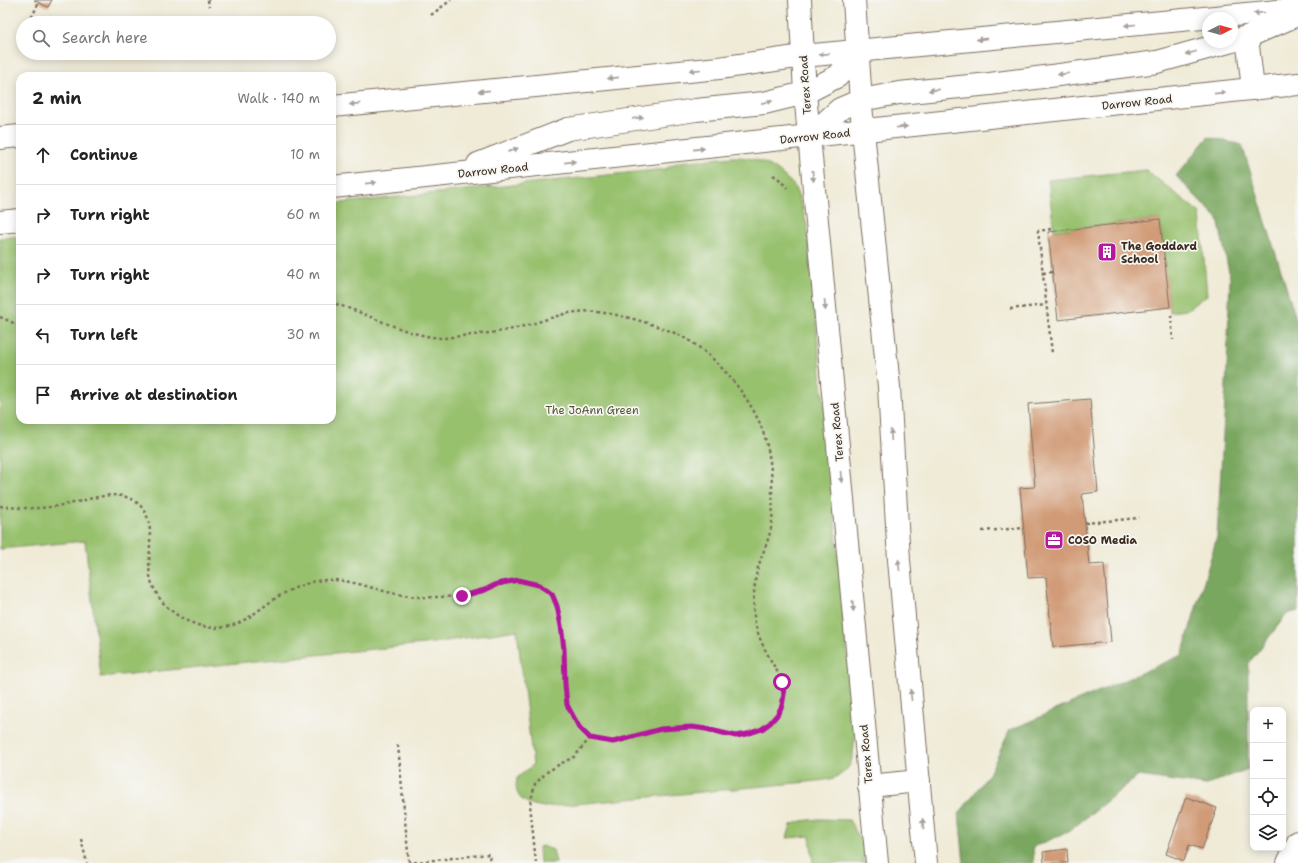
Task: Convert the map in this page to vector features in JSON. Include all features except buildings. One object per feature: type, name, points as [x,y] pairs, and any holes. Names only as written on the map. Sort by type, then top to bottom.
[{"type":"main road","name":"Terex Road","points":[[800,0],[805,93],[876,863]]},
{"type":"main road","points":[[854,0],[863,131],[889,387],[898,560],[926,863]]},
{"type":"main road","points":[[336,106],[712,69],[802,56],[1298,9]]},
{"type":"main road","points":[[1238,39],[1298,14]]},
{"type":"main road","points":[[1238,46],[1253,89]]},
{"type":"main road","points":[[809,137],[840,109],[861,100],[899,93],[990,84],[1157,62],[1207,48]]},
{"type":"main road","points":[[450,175],[568,129],[696,110],[764,103],[805,93],[838,76],[858,51]]},
{"type":"main road","name":"Darrow Road","points":[[336,187],[1298,84]]},
{"type":"main road","points":[[0,138],[16,136]]},
{"type":"main road","points":[[0,222],[16,220]]},
{"type":"main road","points":[[869,786],[919,781]]},
{"type":"main road","points":[[1288,863],[1298,842]]},
{"type":"path","points":[[208,0],[209,8]]},
{"type":"path","points":[[431,15],[451,0]]},
{"type":"path","points":[[32,16],[39,2]]},
{"type":"path","points":[[773,175],[787,188]]},
{"type":"path","points":[[1051,230],[1038,231],[1052,353]]},
{"type":"path","points":[[1042,273],[1052,272]]},
{"type":"path","points":[[0,506],[20,508],[43,507],[66,505],[90,498],[112,496],[131,498],[142,508],[149,521],[151,538],[151,578],[159,597],[173,613],[190,622],[208,627],[229,627],[245,621],[279,597],[297,587],[316,581],[335,579],[393,593],[435,598],[462,596],[485,590],[497,584],[518,580],[539,585],[552,594],[557,606],[564,649],[567,705],[579,727],[590,738],[613,742],[661,729],[687,728],[706,729],[736,736],[762,729],[770,723],[782,706],[784,694],[782,682],[762,644],[756,628],[754,611],[758,570],[772,525],[772,483],[767,442],[750,405],[724,371],[711,357],[695,344],[678,334],[629,318],[590,311],[576,312],[547,318],[525,326],[502,331],[445,338],[402,330],[351,308],[336,304]]},
{"type":"path","points":[[1010,309],[1046,305]]},
{"type":"path","points":[[1171,315],[1173,340]]},
{"type":"path","points":[[0,317],[16,324]]},
{"type":"path","points":[[1085,523],[1139,518]]},
{"type":"path","points":[[982,531],[1024,528]]},
{"type":"path","points":[[536,863],[530,804],[535,784],[547,772],[574,757],[590,738]]},
{"type":"path","points":[[398,745],[408,863],[489,854],[490,863]]},
{"type":"path","points":[[81,839],[88,863]]},
{"type":"green space","points":[[1208,137],[1242,145],[1298,325],[1298,611],[1287,614],[1248,664],[1248,769],[1206,785],[1138,776],[1068,832],[1033,847],[1034,863],[964,863],[959,814],[989,774],[1010,730],[1182,655],[1217,537],[1227,368],[1230,277],[1218,219],[1176,176]]},
{"type":"green space","name":"The JoAnn Green","points":[[732,157],[761,161],[779,172],[793,185],[800,200],[807,225],[855,734],[851,762],[848,768],[838,776],[820,781],[544,807],[531,804],[519,796],[516,785],[517,778],[533,765],[517,630],[433,643],[101,677],[85,541],[0,549],[0,238],[16,236],[16,424],[336,424],[336,204],[665,169],[678,162]]},
{"type":"green space","points":[[1146,170],[1200,213],[1207,295],[1186,310],[1170,312],[1160,219],[1054,231],[1048,180]]},
{"type":"green space","points":[[819,819],[849,820],[862,842],[865,863],[813,863],[810,836],[787,838],[791,825],[801,821]]},
{"type":"green space","points":[[542,846],[553,850],[556,863],[540,863],[539,847]]},
{"type":"place","name":"The Goddard School","points":[[1107,252]]},
{"type":"place","name":"COSO Media","points":[[1054,540]]},
{"type":"route","points":[[462,596],[485,590],[497,584],[518,580],[539,585],[552,594],[557,606],[561,626],[564,649],[567,705],[579,727],[590,738],[613,742],[661,729],[692,727],[736,736],[747,734],[762,729],[777,715],[782,706],[784,694],[782,682]]}]
